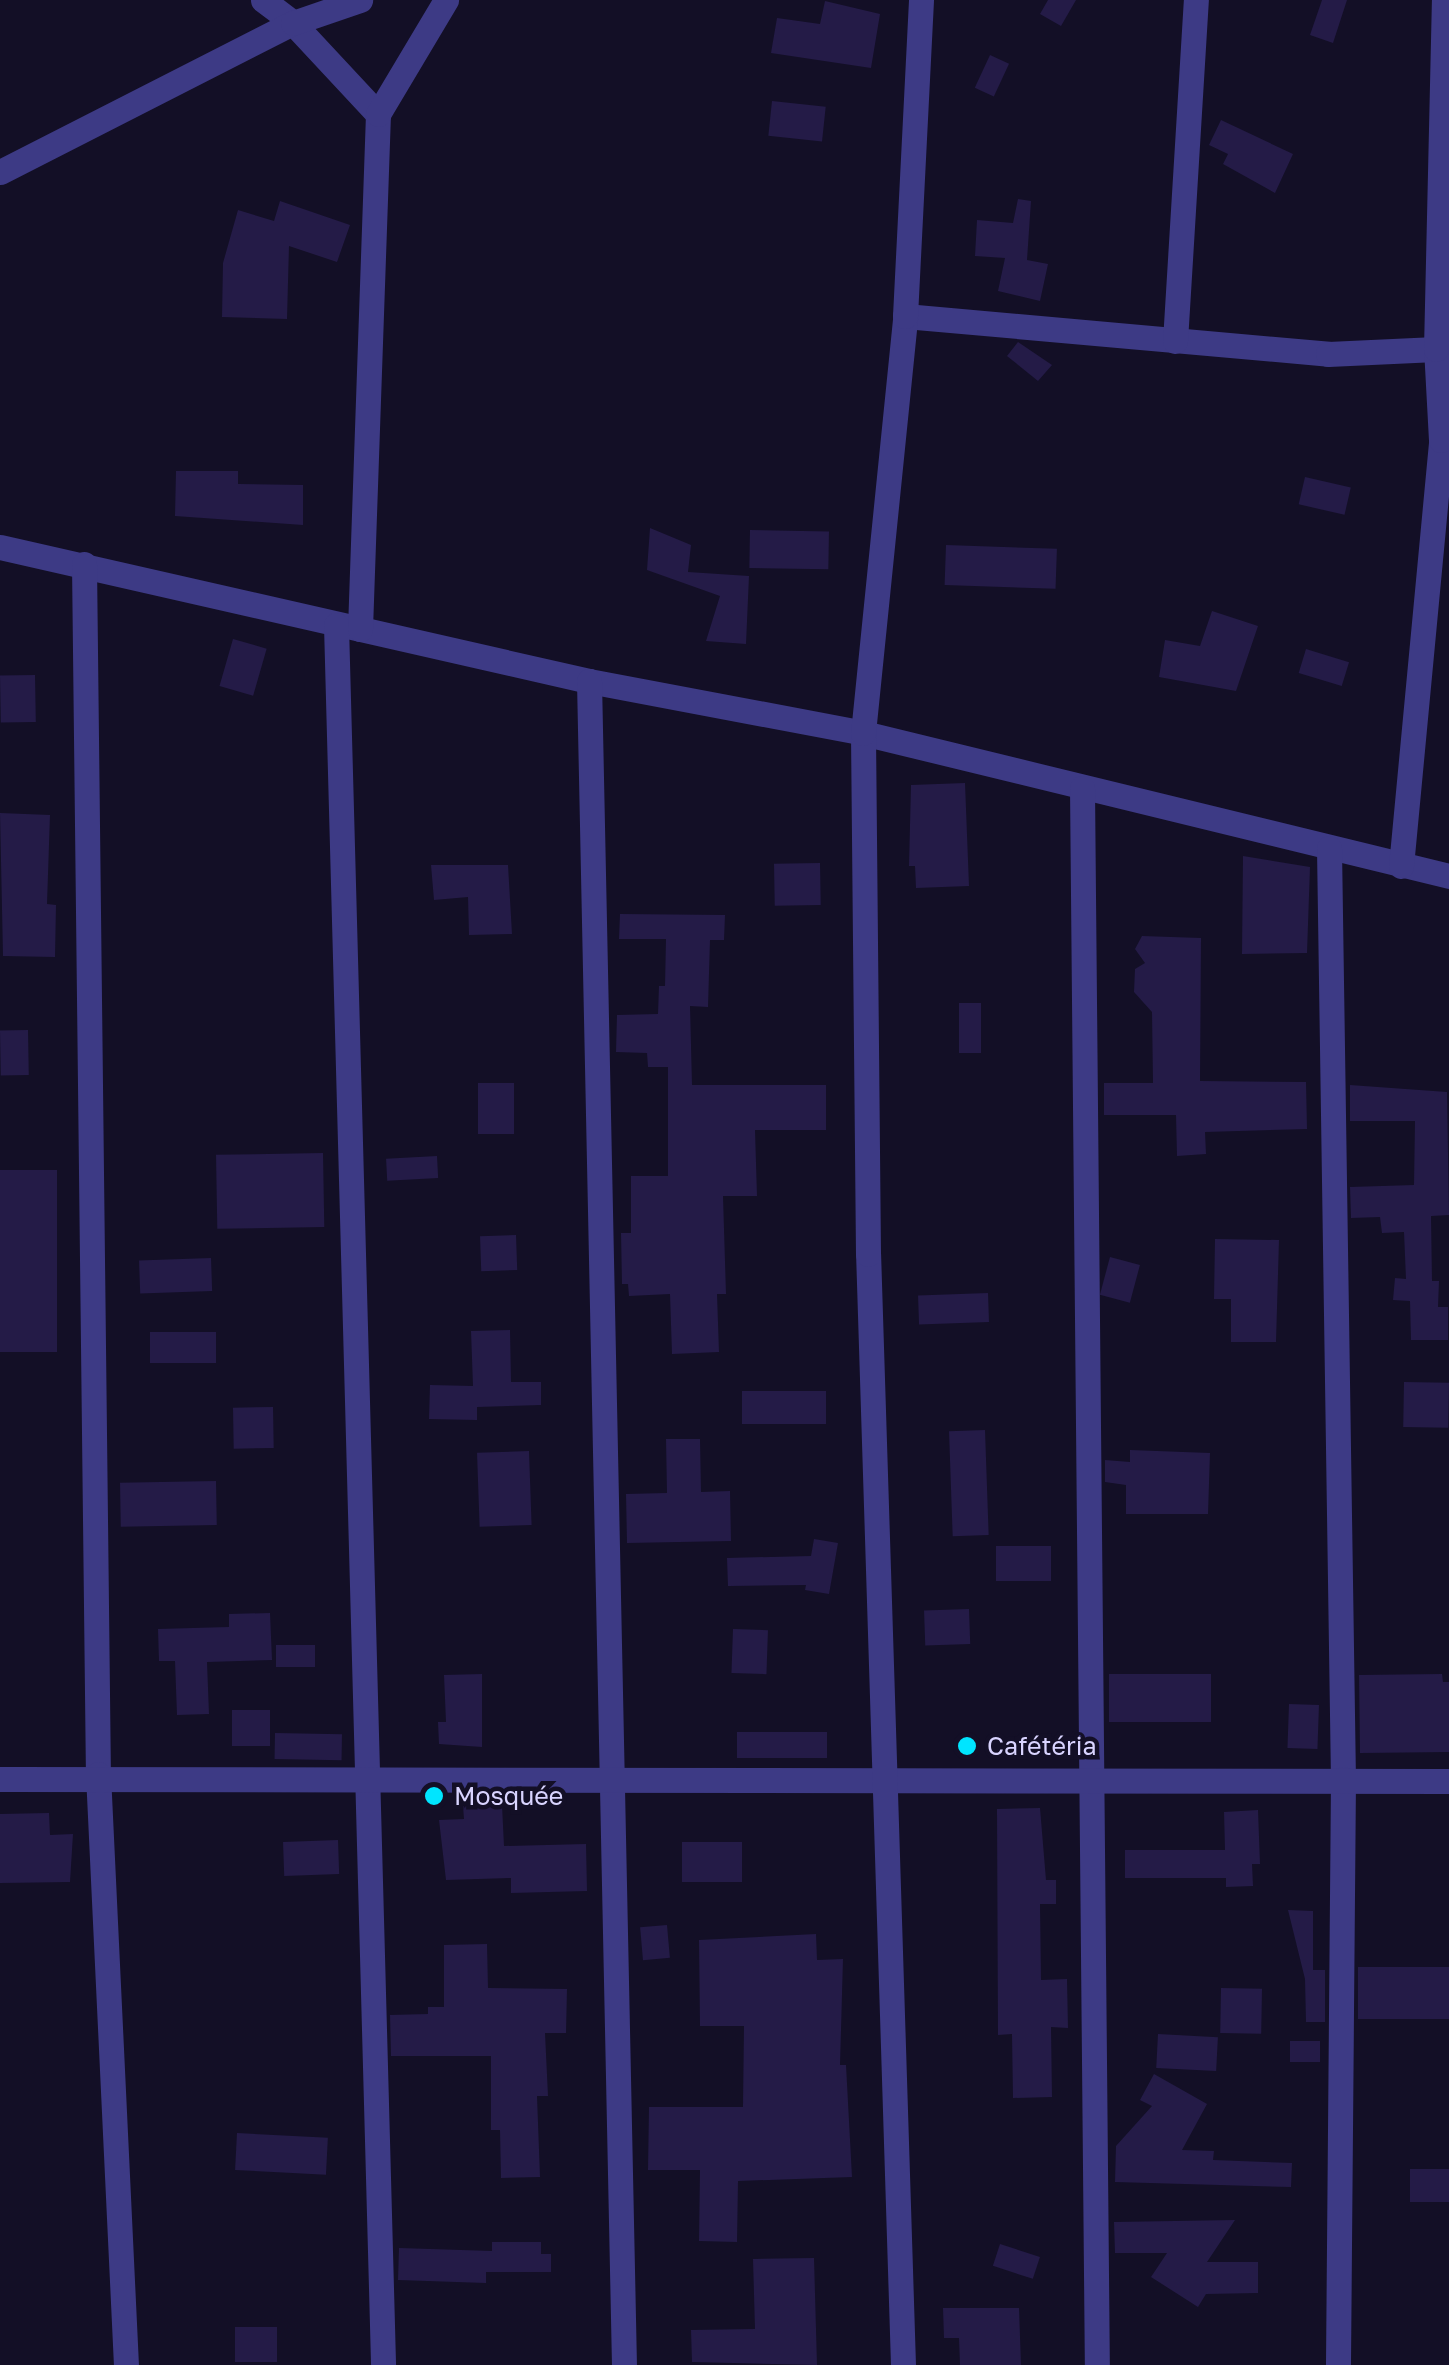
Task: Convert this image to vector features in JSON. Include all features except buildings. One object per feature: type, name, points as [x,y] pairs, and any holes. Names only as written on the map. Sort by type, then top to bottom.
[{"type":"street","points":[[262,0],[293,22],[378,114]]},
{"type":"street","points":[[0,172],[293,22],[360,0]]},
{"type":"street","points":[[383,2365],[366,1781],[348,627],[378,114],[446,0]]},
{"type":"street","points":[[903,2365],[889,1776],[868,1254],[864,733],[905,316],[920,0]]},
{"type":"street","points":[[1175,340],[1196,0]]},
{"type":"street","points":[[1401,866],[1441,440],[1436,349],[1444,0]]},
{"type":"street","points":[[905,316],[1328,354],[1436,349]]},
{"type":"street","points":[[0,547],[589,681],[864,733],[1449,876]]},
{"type":"street","points":[[84,564],[98,1774],[126,2365]]},
{"type":"street","points":[[589,681],[624,2365]]},
{"type":"street","points":[[1082,788],[1093,1780],[1091,2225],[1098,2365]]},
{"type":"street","points":[[1329,848],[1344,1780],[1338,2365]]},
{"type":"street","points":[[0,1779],[98,1774],[366,1781],[889,1776],[1449,1781]]},
{"type":"place","name":"Cafétéria","points":[[967,1746]]},
{"type":"place","name":"Mosquée","points":[[434,1796]]}]
